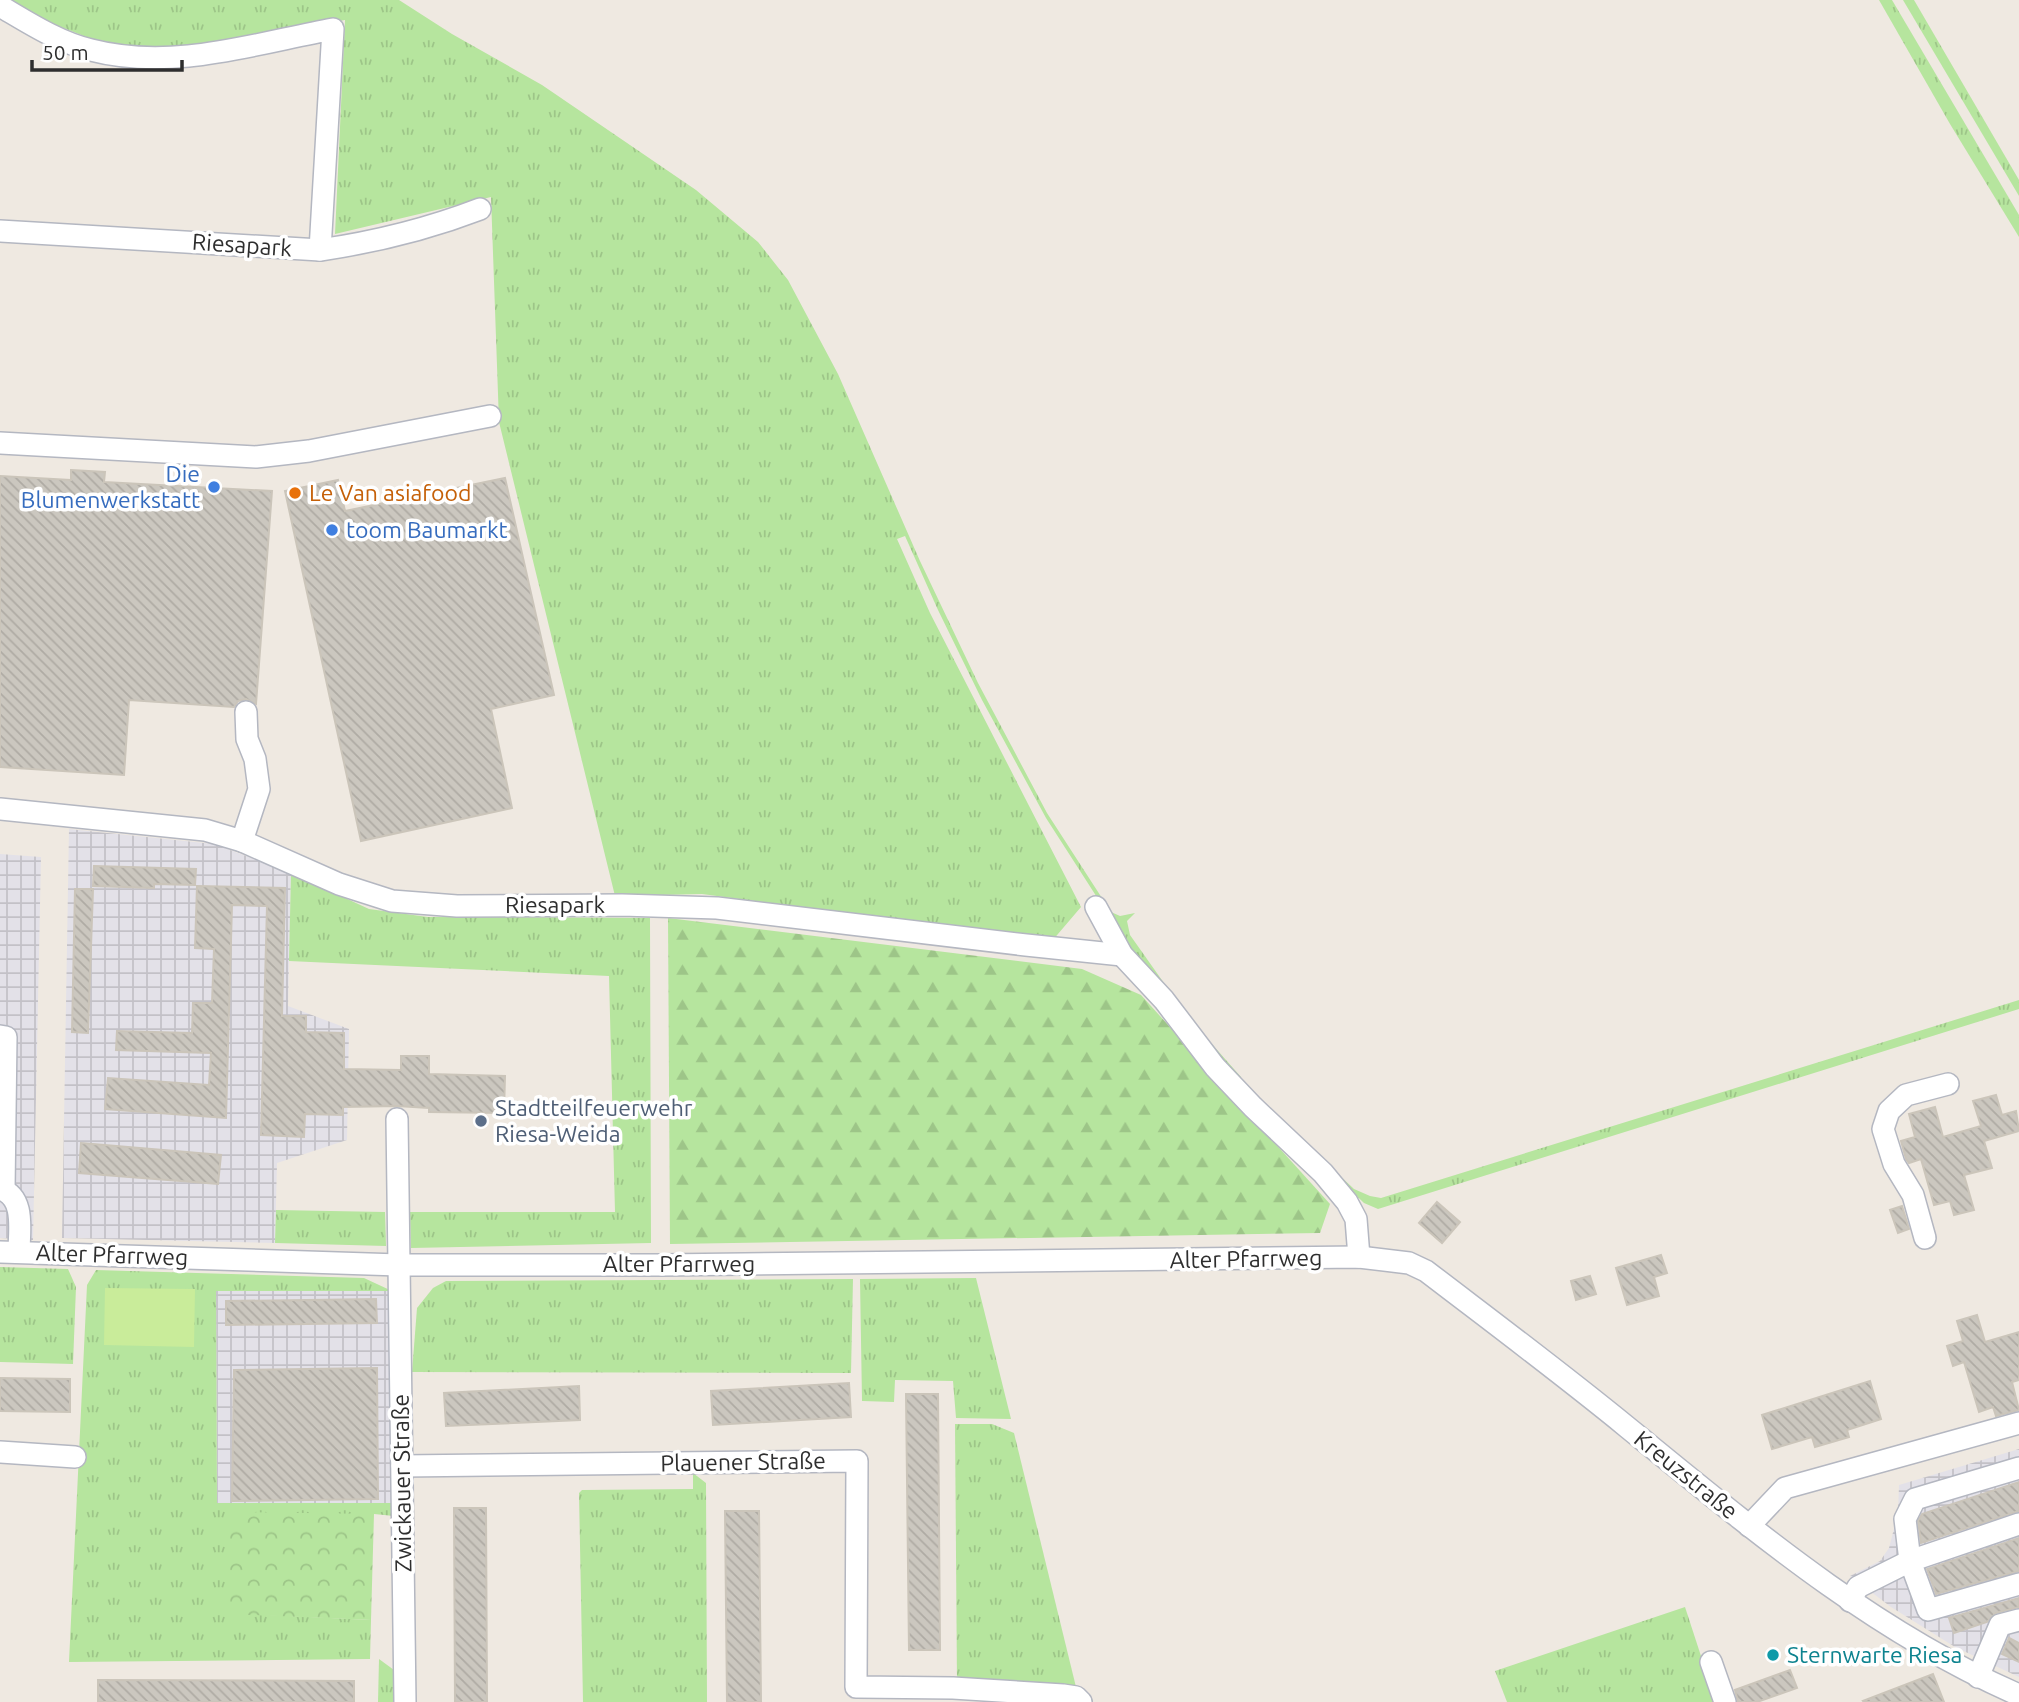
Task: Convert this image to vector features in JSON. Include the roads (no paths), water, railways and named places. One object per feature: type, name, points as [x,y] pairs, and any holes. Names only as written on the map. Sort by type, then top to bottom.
[{"type":"street","points":[[0,6],[43,31],[90,50],[139,58],[187,58],[333,29],[320,250]]},
{"type":"street","name":"Riesapark","points":[[0,231],[320,250],[368,243],[416,231],[480,209]]},
{"type":"street","points":[[0,443],[256,457],[309,451],[490,416]]},
{"type":"street","points":[[242,841],[259,789],[255,759],[247,739],[246,712]]},
{"type":"street","name":"Riesapark","points":[[0,809],[205,830],[242,841],[339,884],[392,901],[457,906],[622,905],[707,908],[1122,955]]},
{"type":"street","points":[[1096,907],[1122,955],[1164,1000],[1215,1068],[1323,1173],[1347,1202],[1356,1219],[1359,1257]]},
{"type":"street","points":[[0,1036],[6,1037],[2,1189],[15,1199],[20,1215],[9,1252]]},
{"type":"street","points":[[1925,1238],[1913,1195],[1894,1164],[1883,1129],[1889,1111],[1906,1095],[1948,1084]]},
{"type":"street","name":"Zwickauer Straße","points":[[397,1119],[405,1702]]},
{"type":"street","name":"Alter Pfarrweg","points":[[9,1252],[399,1265],[691,1265],[1359,1257]]},
{"type":"street","name":"Kreuzstraße","points":[[1359,1257],[1409,1263],[1426,1271],[1548,1362],[1749,1526],[1850,1601],[1903,1635],[1978,1677],[2019,1695]]},
{"type":"street","points":[[1749,1526],[1786,1488],[2019,1423]]},
{"type":"street","points":[[0,1452],[75,1457]]},
{"type":"street","name":"Plauener Straße","points":[[402,1466],[857,1461],[856,1687],[953,1688],[1063,1695],[1076,1697],[1080,1702]]},
{"type":"street","points":[[2019,1468],[1914,1499],[1905,1519],[1910,1560],[1928,1610],[2019,1584]]},
{"type":"street","points":[[1850,1601],[1858,1587],[1910,1560],[2019,1524]]},
{"type":"street","points":[[1978,1677],[2013,1626]]},
{"type":"street","points":[[1711,1662],[1725,1702]]},
{"type":"place","name":"Die Blumenwerkstatt","points":[[214,487]]},
{"type":"place","name":"Le Van asiafood","points":[[295,493]]},
{"type":"place","name":"toom Baumarkt","points":[[332,530]]},
{"type":"place","name":"Stadtteilfeuerwehr Riesa-Weida","points":[[481,1121]]},
{"type":"place","name":"Sternwarte Riesa","points":[[1773,1655]]}]
